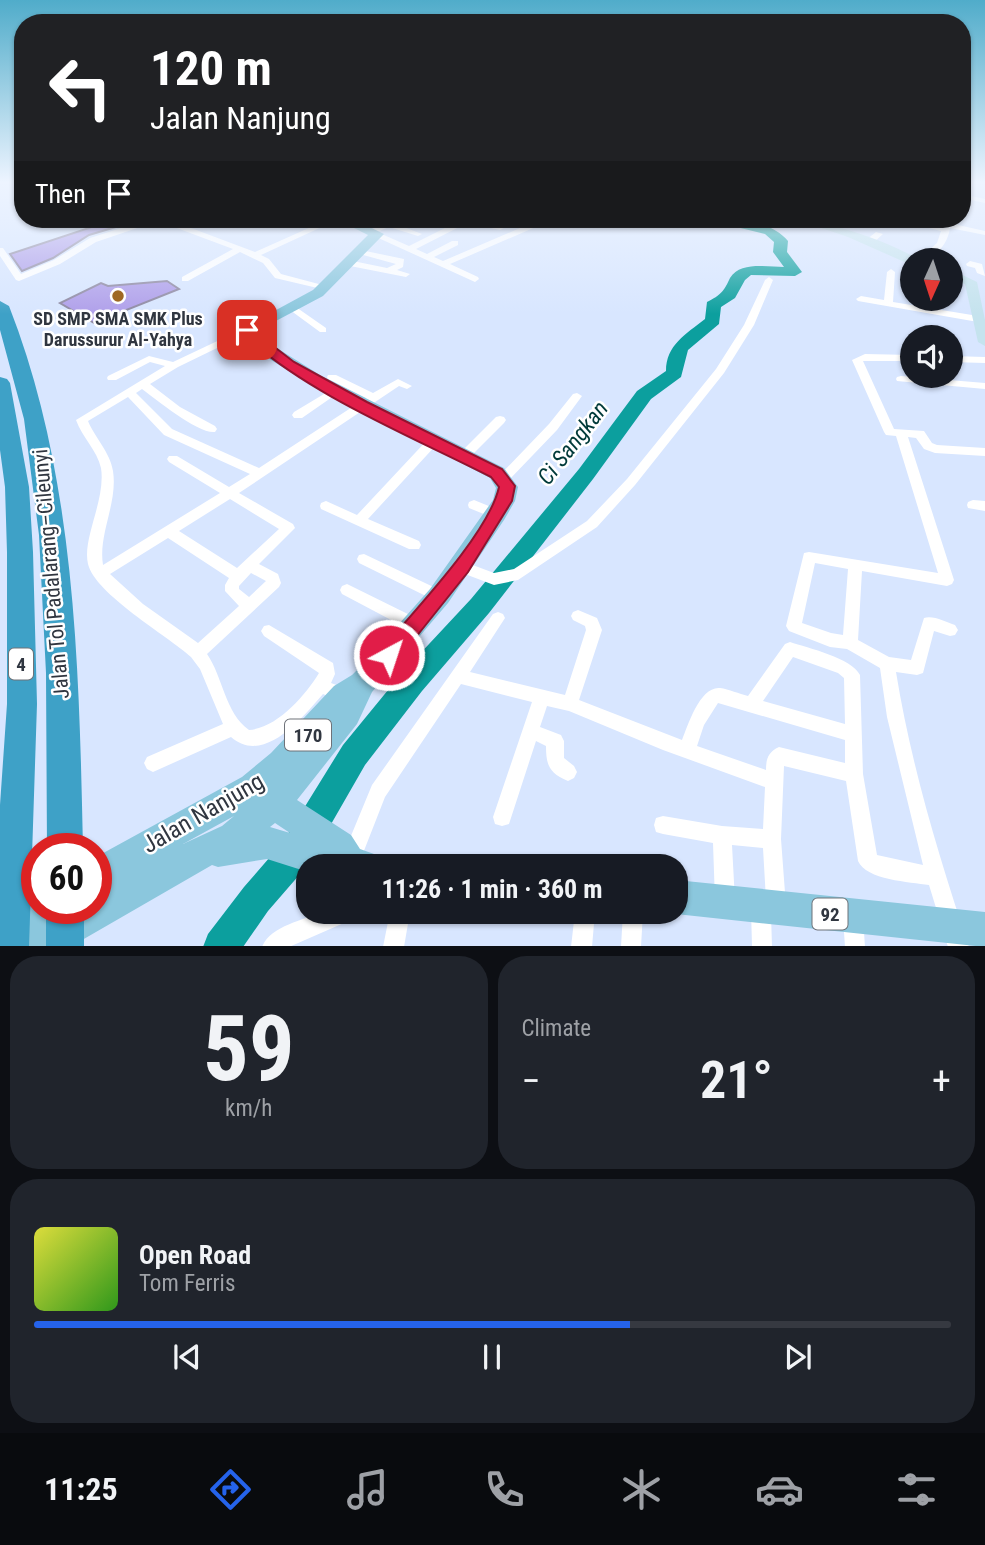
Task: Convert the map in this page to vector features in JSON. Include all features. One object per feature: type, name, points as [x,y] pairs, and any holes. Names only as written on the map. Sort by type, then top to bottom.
[{"type":"highway","name":"Jalan Tol Padalarang–Cileunyi","points":[[0,306],[18,350],[29,389],[47,484],[62,685],[65,833]]},
{"type":"highway","name":"Jalan Tol Padalarang–Cileunyi","points":[[0,383],[17,488],[20,552],[22,704],[10,946]]},
{"type":"highway","points":[[65,924],[65,946]]},
{"type":"main road","points":[[373,228],[380,230],[326,287],[293,308],[247,330],[274,354],[368,402],[497,473],[503,479]]},
{"type":"main road","name":"Jalan Nanjung","points":[[117,875],[194,858],[233,837],[264,796],[347,714],[342,688],[415,625],[462,567],[506,494],[503,479]]},
{"type":"main road","points":[[264,796],[291,834],[333,854]]},
{"type":"main road","name":"Jalan Nanjung","points":[[36,946],[117,875],[264,796]]},
{"type":"main road","points":[[194,858],[267,843],[291,834]]},
{"type":"main road","name":"92","points":[[688,898],[768,907],[854,932],[966,935]]},
{"type":"main road","points":[[0,930],[21,918]]},
{"type":"street","points":[[0,250],[19,278],[47,267],[93,240],[131,228]]},
{"type":"street","points":[[188,228],[255,255],[266,261],[272,272],[278,276],[326,287]]},
{"type":"street","points":[[255,255],[315,228]]},
{"type":"street","points":[[380,230],[384,228]]},
{"type":"street","points":[[411,248],[450,228]]},
{"type":"street","points":[[445,263],[528,228]]},
{"type":"street","points":[[835,228],[900,255]]},
{"type":"street","points":[[938,248],[945,228]]},
{"type":"street","points":[[961,228],[985,233]]},
{"type":"street","points":[[380,230],[418,234]]},
{"type":"street","points":[[380,230],[475,279]]},
{"type":"street","points":[[869,242],[879,233]]},
{"type":"street","points":[[429,256],[455,243]]},
{"type":"street","points":[[186,279],[240,249]]},
{"type":"street","points":[[353,257],[406,274]]},
{"type":"street","points":[[353,257],[402,262],[389,270]]},
{"type":"street","points":[[970,264],[979,266],[980,271],[985,273]]},
{"type":"street","points":[[888,304],[891,272]]},
{"type":"street","points":[[963,278],[980,289],[978,319],[985,342]]},
{"type":"street","points":[[462,567],[487,578],[518,574],[592,524],[631,482],[720,371],[749,325],[769,280]]},
{"type":"street","points":[[861,299],[978,319]]},
{"type":"street","points":[[293,308],[323,330]]},
{"type":"street","points":[[247,330],[174,365],[88,415],[82,422],[99,447],[107,470],[106,505],[95,557],[101,573],[165,630],[198,653],[210,669],[225,714],[233,728],[247,738],[273,731],[342,688],[327,674],[327,668],[270,631]]},
{"type":"street","points":[[900,358],[865,357],[857,360],[890,432],[921,434],[928,446],[935,449],[985,452]]},
{"type":"street","points":[[112,378],[149,359],[174,365]]},
{"type":"street","points":[[963,359],[985,360]]},
{"type":"street","points":[[101,573],[260,474],[398,382],[407,386]]},
{"type":"street","points":[[143,384],[176,409],[211,429]]},
{"type":"street","points":[[298,415],[333,384]]},
{"type":"street","points":[[963,384],[985,386]]},
{"type":"street","points":[[129,392],[168,432],[260,474]]},
{"type":"street","points":[[503,479],[553,427],[578,396]]},
{"type":"street","points":[[464,456],[499,420]]},
{"type":"street","points":[[751,705],[790,649],[809,557],[947,580],[901,434]]},
{"type":"street","points":[[359,521],[434,440]]},
{"type":"street","points":[[173,459],[288,528],[243,570],[231,589],[250,607]]},
{"type":"street","points":[[474,505],[496,514]]},
{"type":"street","points":[[326,506],[414,545]]},
{"type":"street","points":[[169,531],[243,570],[275,582],[198,653]]},
{"type":"street","points":[[365,559],[439,596]]},
{"type":"street","points":[[850,643],[855,564]]},
{"type":"street","points":[[347,590],[415,625]]},
{"type":"street","points":[[570,704],[594,630],[592,622],[578,616]]},
{"type":"street","points":[[348,854],[377,791],[498,618]]},
{"type":"street","points":[[794,626],[830,640],[850,643],[887,664],[917,668],[929,623],[950,630]]},
{"type":"street","points":[[790,649],[843,668],[852,675],[854,774],[868,861],[876,866],[936,877]]},
{"type":"street","points":[[887,664],[895,717],[936,877],[966,935]]},
{"type":"street","points":[[456,676],[570,704],[687,751],[775,782]]},
{"type":"street","points":[[687,751],[697,722],[712,697],[718,695],[854,735]]},
{"type":"street","points":[[502,817],[542,696]]},
{"type":"street","points":[[153,763],[233,728]]},
{"type":"street","points":[[531,731],[557,743],[555,762],[568,772]]},
{"type":"street","points":[[762,946],[768,907],[775,761],[779,756],[854,774]]},
{"type":"street","points":[[663,825],[722,835],[772,839]]},
{"type":"street","points":[[722,835],[726,903]]},
{"type":"street","points":[[273,946],[282,939],[318,924]]},
{"type":"street","points":[[393,946],[398,924]]},
{"type":"street","points":[[581,946],[584,924]]},
{"type":"street","points":[[631,946],[632,924]]},
{"type":"building","points":[[89,228],[113,228],[89,235],[53,258],[22,271],[10,254]]},
{"type":"building","name":"SD SMP SMA SMK Plus Darussurur Al-Yahya","points":[[167,281],[179,289],[94,323],[60,303],[101,283],[108,286]]},
{"type":"waterway","name":"Ci Sangkan","points":[[222,946],[256,899],[295,854],[354,755],[412,682],[480,606],[586,474],[644,395],[675,373],[680,349],[713,321],[713,305],[730,294],[738,278],[748,271],[795,272],[780,252],[781,241],[770,231],[758,228]]},
{"type":"place","name":"SD SMP SMA SMK Plus Darussurur Al-Yahya","points":[[118,296]]},
{"type":"route","points":[[247,330],[266,349],[290,365],[334,391],[497,473],[507,486],[504,501],[462,567],[389,655]]}]
